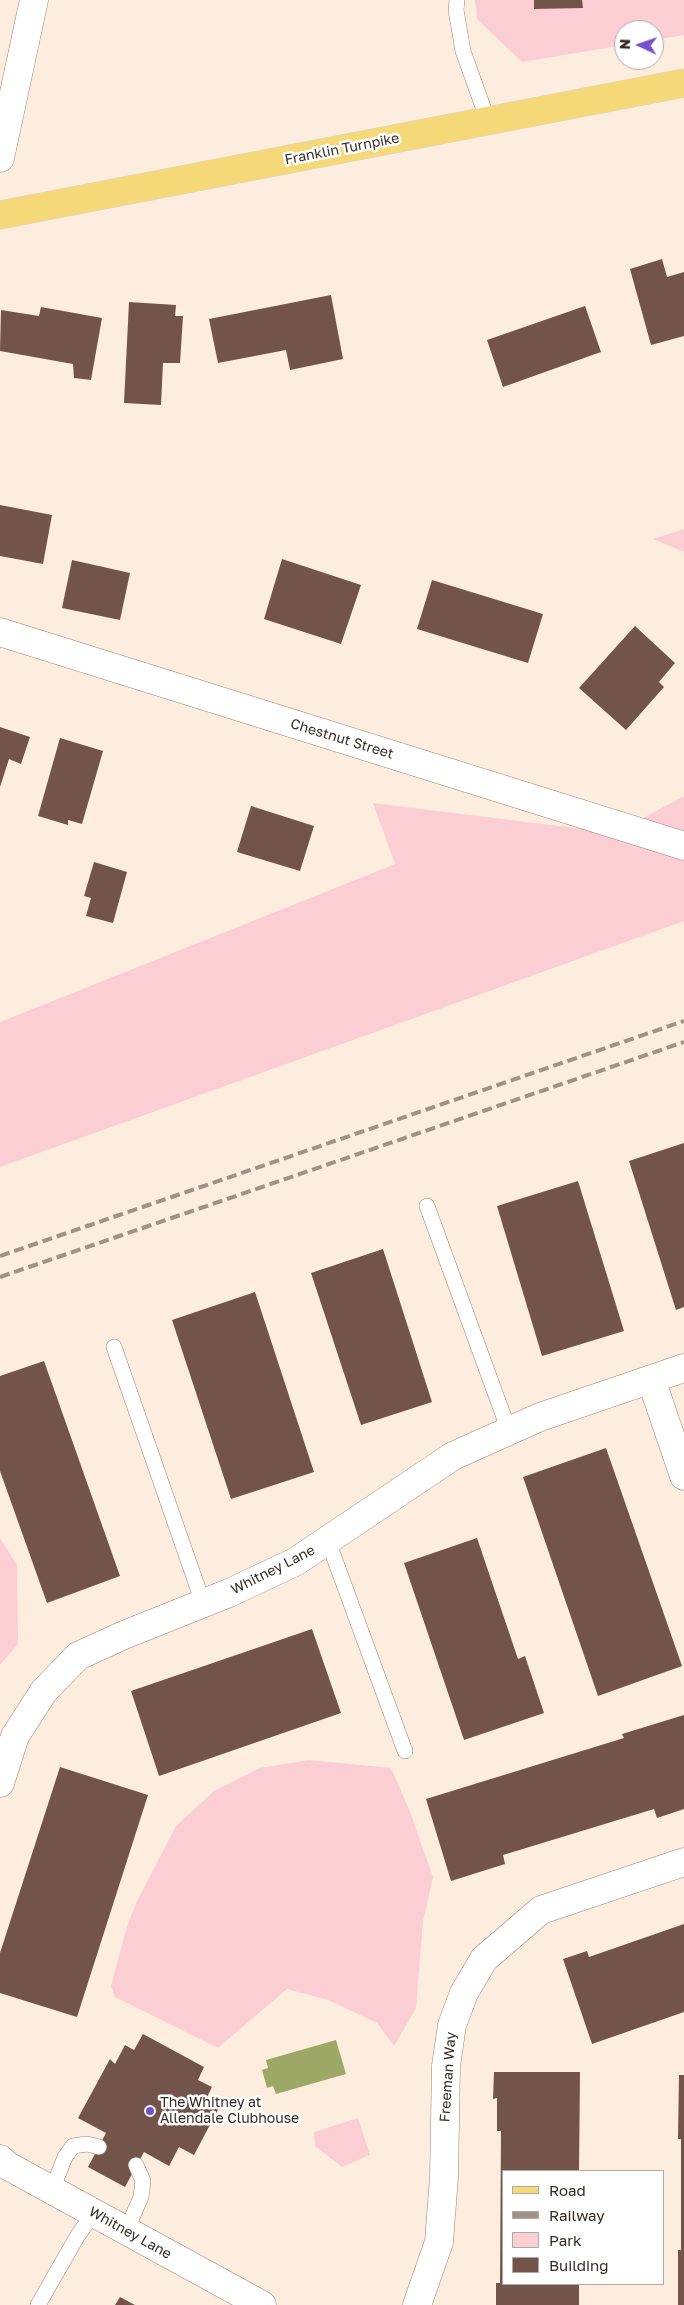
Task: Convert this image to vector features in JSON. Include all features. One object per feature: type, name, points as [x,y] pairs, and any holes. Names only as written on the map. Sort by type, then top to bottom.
[{"type":"main road","name":"Franklin Turnpike","points":[[0,216],[684,83]]},
{"type":"street","points":[[0,158],[34,0]]},
{"type":"street","name":"Chestnut Street","points":[[0,632],[684,846]]},
{"type":"street","name":"Whitney Lane","points":[[0,1783],[15,1736],[44,1691],[78,1656],[295,1562],[453,1456],[540,1417],[684,1368]]},
{"type":"street","points":[[651,1379],[684,1476]]},
{"type":"street","name":"Freeman Way","points":[[417,2305],[439,2242],[444,2177],[446,2066],[452,2025],[464,1993],[484,1959],[541,1910],[684,1862]]},
{"type":"street","name":"Whitney Lane","points":[[0,2159],[52,2190],[262,2305]]},
{"type":"lane","points":[[457,0],[456,10],[463,51],[488,121]]},
{"type":"lane","points":[[427,1206],[509,1431]]},
{"type":"lane","points":[[114,1346],[203,1603]]},
{"type":"lane","points":[[328,1541],[405,1751]]},
{"type":"lane","points":[[52,2190],[65,2157],[73,2146],[87,2144],[98,2147]]},
{"type":"lane","points":[[126,2231],[141,2197],[143,2181],[136,2165]]},
{"type":"lane","points":[[38,2305],[78,2234],[94,2213]]},
{"type":"green space","points":[[475,0],[684,0],[684,35],[664,38],[664,20],[614,20],[614,47],[522,62],[477,19]]},
{"type":"green space","points":[[684,529],[684,552],[653,539]]},
{"type":"green space","points":[[684,796],[684,921],[0,1167],[0,1022],[395,864],[373,803],[615,833]]},
{"type":"green space","points":[[0,1538],[17,1565],[18,1644],[0,1665]]},
{"type":"green space","points":[[309,1760],[391,1768],[410,1812],[433,1877],[423,1921],[416,2008],[394,2046],[377,2023],[328,2000],[287,1989],[218,2048],[115,1997],[111,1986],[126,1930],[136,1903],[176,1826],[214,1791],[260,1768]]},
{"type":"green space","points":[[358,2118],[370,2155],[342,2167],[315,2146],[314,2132]]},
{"type":"shaded area","points":[[336,2040],[346,2074],[276,2094],[273,2086],[267,2088],[262,2070],[268,2068],[266,2060]]},
{"type":"building","points":[[534,0],[582,0],[583,8],[534,9]]},
{"type":"building","points":[[662,259],[667,277],[684,272],[684,336],[651,345],[630,269]]},
{"type":"building","points":[[331,295],[343,359],[290,370],[286,350],[218,363],[209,319]]},
{"type":"building","points":[[129,302],[176,305],[175,316],[183,316],[180,363],[163,363],[161,405],[124,403]]},
{"type":"building","points":[[585,306],[601,352],[503,387],[487,340]]},
{"type":"building","points":[[41,307],[102,318],[91,380],[74,378],[73,364],[0,351],[1,310],[39,316]]},
{"type":"building","points":[[0,505],[52,515],[43,564],[0,556]]},
{"type":"building","points":[[282,559],[361,585],[341,644],[264,619]]},
{"type":"building","points":[[72,560],[130,573],[120,620],[62,608]]},
{"type":"building","points":[[432,580],[543,614],[528,663],[417,629]]},
{"type":"building","points":[[635,626],[675,663],[659,682],[664,687],[626,730],[579,688]]},
{"type":"building","points":[[0,727],[30,737],[21,764],[9,759],[0,787]]},
{"type":"building","points":[[60,738],[103,751],[82,824],[68,820],[68,825],[38,816]]},
{"type":"building","points":[[251,806],[314,826],[300,871],[237,852]]},
{"type":"building","points":[[94,862],[127,872],[113,923],[86,916],[91,898],[84,896]]},
{"type":"building","points":[[684,1143],[684,1307],[676,1310],[629,1161]]},
{"type":"building","points":[[578,1181],[624,1331],[542,1356],[497,1206]]},
{"type":"building","points":[[383,1249],[432,1402],[361,1425],[311,1273]]},
{"type":"building","points":[[255,1292],[314,1472],[231,1499],[172,1320]]},
{"type":"building","points":[[44,1361],[120,1576],[47,1603],[0,1471],[0,1376]]},
{"type":"building","points":[[606,1448],[682,1666],[598,1696],[523,1477]]},
{"type":"building","points":[[477,1538],[518,1659],[525,1656],[544,1713],[464,1740],[404,1563]]},
{"type":"building","points":[[312,1629],[341,1713],[159,1776],[131,1691]]},
{"type":"building","points":[[684,1715],[684,1809],[657,1818],[654,1809],[503,1855],[505,1864],[451,1881],[426,1799],[624,1738],[622,1734]]},
{"type":"building","points":[[60,1767],[148,1795],[77,2017],[0,1993],[0,1953]]},
{"type":"building","points":[[684,1924],[684,2012],[592,2044],[563,1959],[587,1951],[589,1957]]},
{"type":"building","name":"The Whitney at Allendale Clubhouse","points":[[143,2034],[204,2067],[198,2080],[212,2087],[207,2097],[221,2104],[194,2155],[179,2147],[169,2166],[144,2152],[125,2187],[88,2167],[106,2133],[78,2118],[110,2059],[115,2064],[125,2045],[134,2050]]},
{"type":"building","points":[[494,2072],[580,2072],[579,2170],[502,2170],[502,2285],[579,2285],[579,2305],[496,2305],[496,2283],[500,2283],[501,2131],[497,2131],[497,2098],[493,2099]]},
{"type":"building","points":[[679,2075],[684,2075],[684,2305],[678,2305],[678,2250],[681,2250],[681,2139],[678,2139]]},
{"type":"building","points":[[120,2297],[135,2305],[115,2305]]},
{"type":"railway","points":[[0,1256],[684,1021]]},
{"type":"railway","points":[[0,1277],[684,1042]]},
{"type":"place","name":"The Whitney at Allendale Clubhouse","points":[[150,2111]]}]
